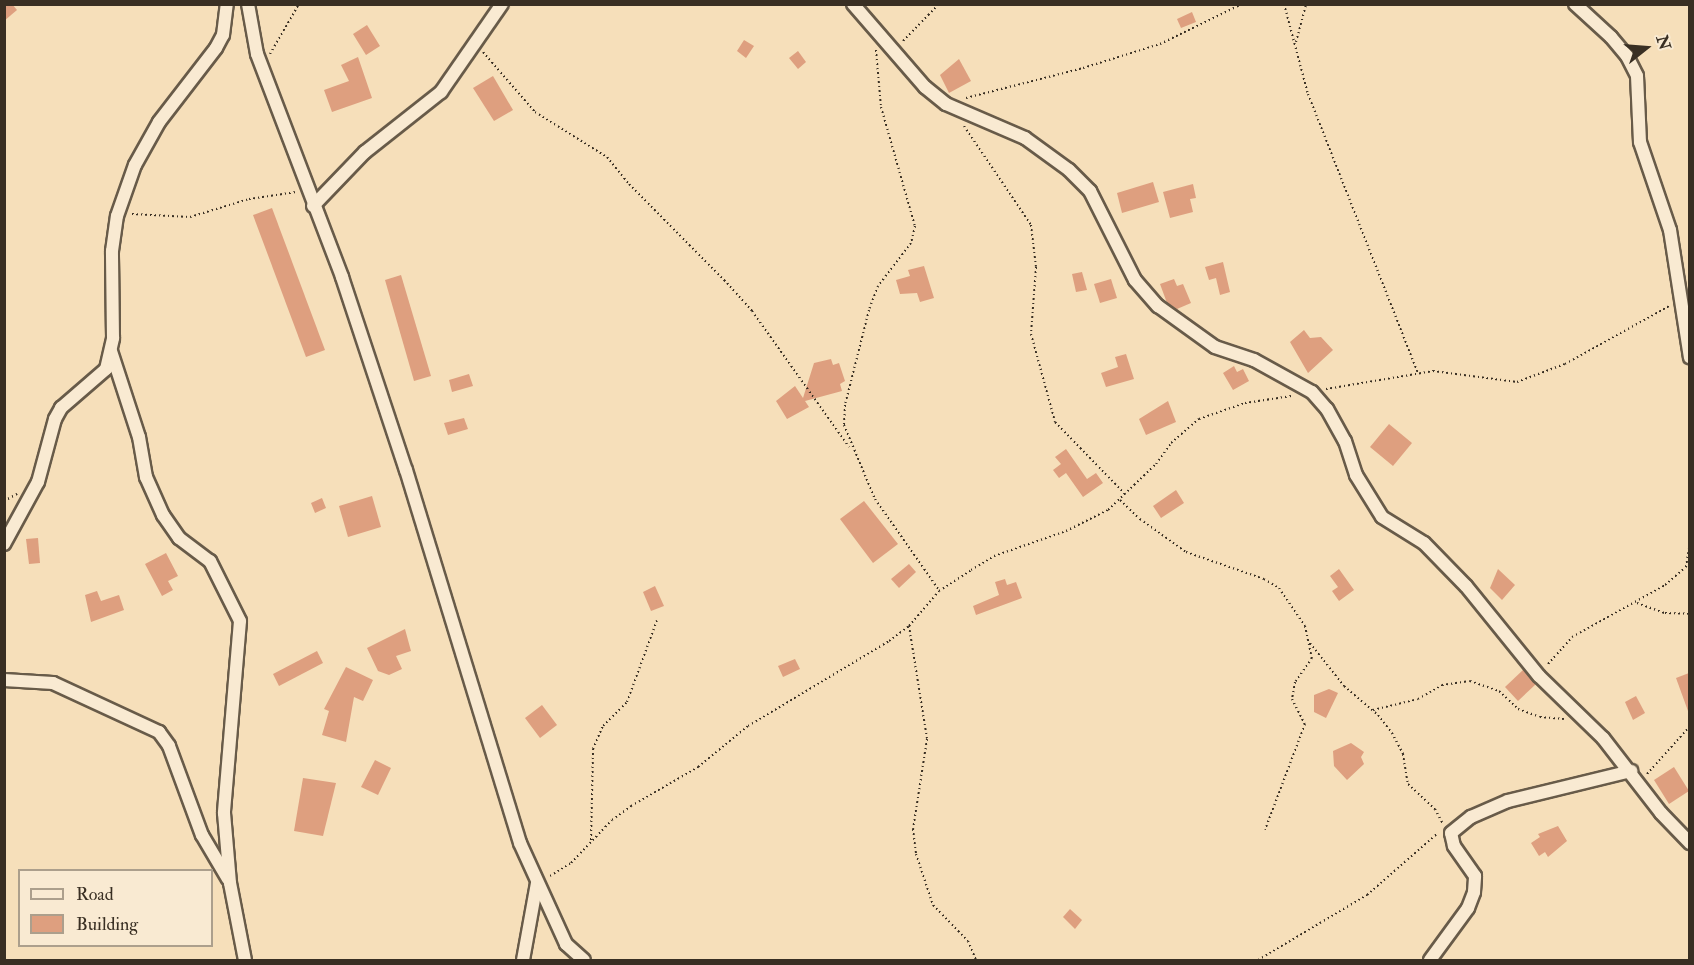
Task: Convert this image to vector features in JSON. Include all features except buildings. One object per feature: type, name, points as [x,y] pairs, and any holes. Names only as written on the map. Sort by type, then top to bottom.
[{"type":"street","points":[[227,4],[223,35],[216,48],[159,122],[135,165],[118,213],[112,250],[111,351],[141,443],[146,477],[163,515],[179,538],[213,566],[240,621],[224,813],[230,883],[245,960]]},
{"type":"street","points":[[248,4],[262,69],[342,277],[406,470],[520,843],[566,944],[584,960]]},
{"type":"street","points":[[314,206],[365,152],[441,92],[502,4]]},
{"type":"street","points":[[853,4],[893,52],[949,105],[1025,138],[1069,170],[1090,191],[1135,280],[1186,329],[1215,347],[1254,360],[1312,392],[1340,433],[1356,475],[1375,508],[1399,531],[1424,543],[1453,573],[1539,676],[1587,722],[1631,771],[1661,813],[1689,843]]},
{"type":"street","points":[[1575,4],[1611,37],[1627,56],[1637,76],[1640,142],[1662,201],[1682,299],[1689,357]]},
{"type":"street","points":[[4,544],[38,482],[55,419],[61,408],[100,377],[111,351]]},
{"type":"street","points":[[4,680],[53,683],[159,732],[169,746],[202,835],[230,883]]},
{"type":"street","points":[[1430,960],[1468,908],[1474,892],[1475,876],[1454,846],[1451,832],[1472,818],[1508,801],[1631,771]]},
{"type":"street","points":[[523,960],[537,883]]},
{"type":"path","points":[[262,69],[299,4]]},
{"type":"path","points":[[893,52],[939,4]]},
{"type":"path","points":[[1126,495],[1055,422],[1031,334],[1036,267],[1031,225],[949,105],[1083,69],[1160,44],[1242,4]]},
{"type":"path","points":[[1284,4],[1308,94],[1418,373]]},
{"type":"path","points":[[1296,43],[1306,4]]},
{"type":"path","points":[[476,42],[508,85],[535,112],[607,157],[746,304],[852,450]]},
{"type":"path","points":[[876,48],[881,107],[915,226],[911,243],[878,286],[869,310],[845,405],[844,425],[852,450],[875,499],[939,591]]},
{"type":"path","points":[[118,213],[190,217],[249,199],[308,191]]},
{"type":"path","points":[[537,883],[571,863],[612,820],[698,767],[748,726],[909,626],[939,591],[994,556],[1090,522],[1126,495],[1171,443],[1199,419],[1245,403],[1418,373],[1517,382],[1536,377],[1682,299]]},
{"type":"path","points":[[1120,500],[1140,519],[1186,552],[1264,579],[1279,588],[1293,604],[1310,643],[1344,686],[1373,710],[1403,754],[1408,784],[1442,818],[1440,831],[1367,895],[1258,960]]},
{"type":"path","points":[[1539,676],[1572,637],[1637,603],[1686,567],[1689,543]]},
{"type":"path","points":[[1637,603],[1665,613],[1689,614]]},
{"type":"path","points":[[591,840],[593,749],[603,726],[627,702],[657,620]]},
{"type":"path","points":[[909,626],[927,739],[913,829],[916,854],[933,905],[968,941],[976,960]]},
{"type":"path","points":[[1265,830],[1303,731],[1304,722],[1294,706],[1292,691],[1312,658],[1310,643]]},
{"type":"path","points":[[1373,710],[1418,699],[1442,685],[1470,681],[1499,691],[1518,709],[1540,717],[1587,722]]},
{"type":"path","points":[[1641,783],[1689,726]]}]
